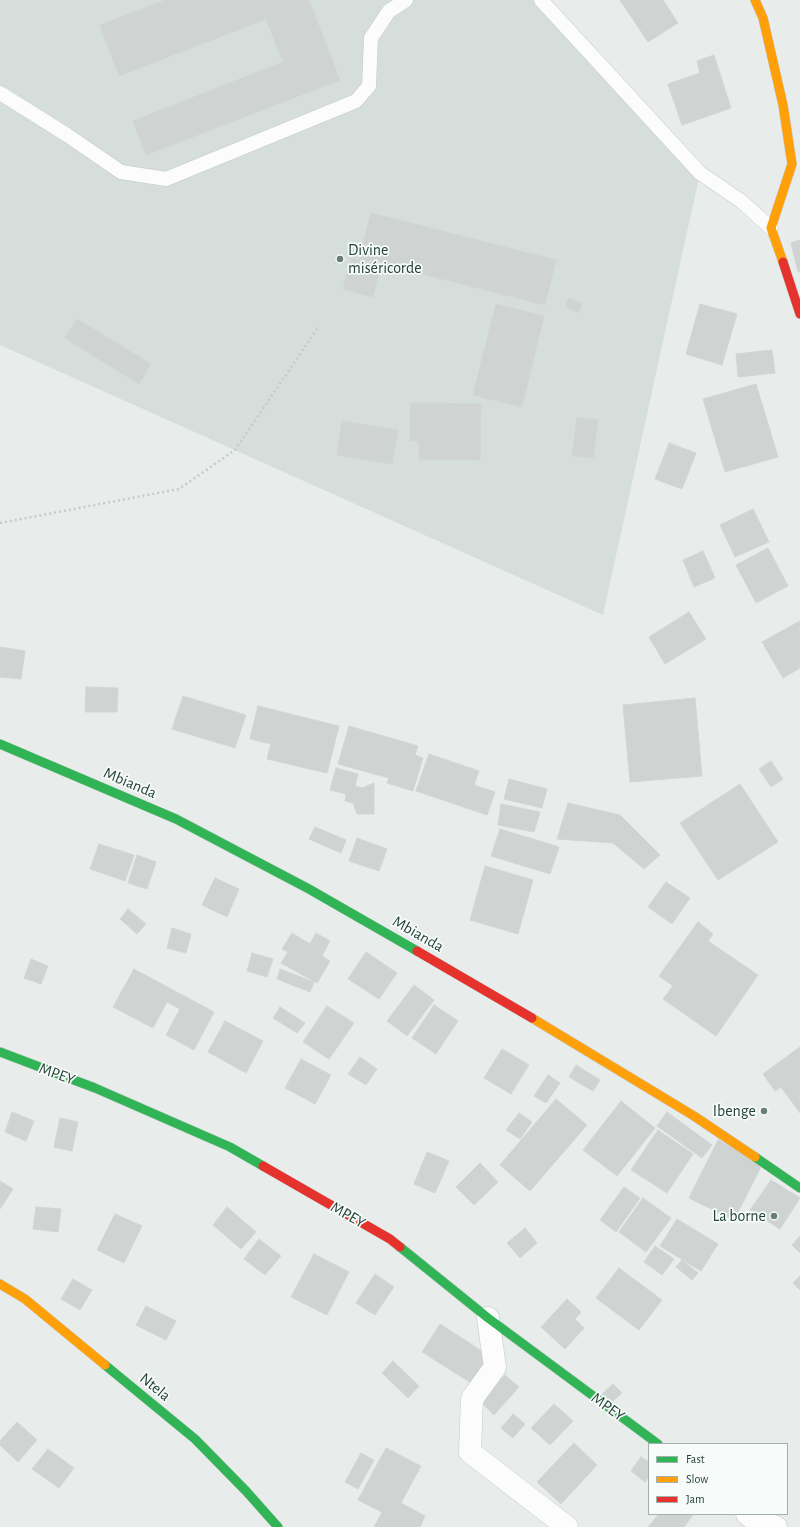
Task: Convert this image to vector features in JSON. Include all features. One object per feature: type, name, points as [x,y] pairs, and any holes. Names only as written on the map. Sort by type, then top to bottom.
[{"type":"street","points":[[756,0],[763,18],[783,105],[792,164],[771,228],[800,314]]},
{"type":"street","name":"Mbianda","points":[[0,744],[176,819],[309,889],[515,1007],[681,1108],[800,1188]]},
{"type":"street","name":"MPEY","points":[[0,1052],[95,1088],[230,1147],[390,1239],[488,1318],[657,1443]]},
{"type":"street","name":"Ntela","points":[[0,1284],[25,1299],[195,1439],[246,1491],[278,1527]]},
{"type":"street","points":[[488,1318],[495,1367],[472,1399],[470,1452],[567,1527]]},
{"type":"street","points":[[748,1515],[752,1518],[776,1527]]},
{"type":"lane","points":[[0,93],[67,135],[121,172],[166,179],[356,101],[369,86],[371,38],[389,10],[406,0]]},
{"type":"lane","points":[[541,0],[700,173],[742,201],[771,228]]},
{"type":"path","points":[[0,523],[179,488],[235,450],[318,326]]},
{"type":"shaded area","name":"Divine miséricorde","points":[[0,0],[541,0],[700,173],[603,615],[0,345]]},
{"type":"building","points":[[165,0],[309,0],[340,80],[146,155],[133,121],[283,62],[266,19],[119,76],[100,25]]},
{"type":"building","points":[[620,0],[663,0],[678,23],[648,42]]},
{"type":"building","points":[[714,55],[731,108],[682,125],[668,84],[700,73],[697,61]]},
{"type":"building","points":[[371,213],[556,260],[545,305],[359,258]]},
{"type":"building","points":[[800,240],[800,272],[798,272],[791,243]]},
{"type":"building","points":[[351,258],[381,265],[373,297],[343,289]]},
{"type":"building","points":[[569,298],[582,304],[578,313],[565,306]]},
{"type":"building","points":[[496,304],[544,316],[522,407],[473,395]]},
{"type":"building","points":[[700,304],[737,314],[722,365],[686,354]]},
{"type":"building","points":[[77,319],[151,364],[139,384],[65,338]]},
{"type":"building","points":[[772,350],[775,373],[738,377],[736,354]]},
{"type":"building","points":[[756,384],[778,457],[725,472],[703,399]]},
{"type":"building","points":[[410,403],[481,404],[480,460],[419,459],[419,441],[410,441]]},
{"type":"building","points":[[577,418],[598,420],[593,458],[572,456]]},
{"type":"building","points":[[342,421],[398,430],[392,464],[337,455]]},
{"type":"building","points":[[669,443],[696,453],[682,489],[655,479]]},
{"type":"building","points":[[753,509],[769,542],[735,557],[720,525]]},
{"type":"building","points":[[768,548],[788,586],[756,603],[736,565]]},
{"type":"building","points":[[703,551],[715,578],[694,587],[683,560]]},
{"type":"building","points":[[689,612],[706,639],[665,664],[649,637]]},
{"type":"building","points":[[800,621],[800,668],[783,678],[762,642]]},
{"type":"building","points":[[0,647],[25,651],[21,679],[0,677]]},
{"type":"building","points":[[86,687],[118,688],[117,712],[85,712]]},
{"type":"building","points":[[183,696],[246,715],[235,748],[172,729]]},
{"type":"building","points":[[695,698],[702,776],[630,782],[623,705]]},
{"type":"building","points":[[258,706],[339,726],[327,773],[267,759],[271,744],[250,739]]},
{"type":"building","points":[[349,726],[418,746],[415,755],[423,758],[413,791],[387,783],[389,778],[338,764]]},
{"type":"building","points":[[429,754],[479,771],[474,785],[495,792],[487,815],[416,791]]},
{"type":"building","points":[[771,761],[783,779],[771,787],[759,769]]},
{"type":"building","points":[[336,768],[358,774],[355,786],[362,788],[374,783],[374,814],[357,814],[353,803],[345,801],[346,794],[330,790]]},
{"type":"building","points":[[509,779],[547,789],[542,808],[504,799]]},
{"type":"building","points":[[740,784],[778,842],[718,880],[680,823]]},
{"type":"building","points":[[568,803],[620,815],[660,855],[644,869],[613,843],[557,839]]},
{"type":"building","points":[[501,804],[540,812],[534,832],[498,825]]},
{"type":"building","points":[[315,827],[346,840],[341,853],[309,839]]},
{"type":"building","points":[[500,829],[559,847],[550,874],[491,856]]},
{"type":"building","points":[[357,838],[387,849],[379,871],[349,861]]},
{"type":"building","points":[[99,844],[134,855],[125,881],[90,869]]},
{"type":"building","points":[[137,855],[156,862],[147,889],[128,883]]},
{"type":"building","points":[[485,866],[533,880],[518,934],[470,920]]},
{"type":"building","points":[[215,878],[239,889],[227,917],[202,905]]},
{"type":"building","points":[[666,882],[690,898],[672,924],[648,907]]},
{"type":"building","points":[[128,909],[146,924],[137,934],[120,919]]},
{"type":"building","points":[[698,922],[713,934],[708,941],[758,975],[716,1036],[663,999],[673,986],[659,976]]},
{"type":"building","points":[[172,928],[191,934],[186,953],[167,948]]},
{"type":"building","points":[[292,933],[310,944],[316,933],[330,941],[322,956],[330,961],[317,983],[281,963],[288,952],[282,949]]},
{"type":"building","points":[[366,952],[397,973],[379,999],[348,979]]},
{"type":"building","points":[[252,953],[273,959],[267,977],[247,971]]},
{"type":"building","points":[[31,959],[48,966],[41,984],[24,978]]},
{"type":"building","points":[[134,969],[214,1012],[194,1050],[166,1035],[180,1009],[167,1002],[153,1028],[113,1007]]},
{"type":"building","points":[[280,969],[314,982],[310,992],[277,979]]},
{"type":"building","points":[[414,985],[434,1000],[407,1036],[387,1021]]},
{"type":"building","points":[[434,1005],[458,1021],[436,1054],[412,1038]]},
{"type":"building","points":[[327,1006],[354,1023],[329,1059],[303,1042]]},
{"type":"building","points":[[280,1007],[305,1023],[297,1033],[273,1018]]},
{"type":"building","points":[[225,1021],[263,1041],[246,1073],[208,1052]]},
{"type":"building","points":[[800,1047],[800,1113],[781,1087],[775,1091],[763,1074]]},
{"type":"building","points":[[502,1049],[529,1065],[511,1094],[484,1078]]},
{"type":"building","points":[[360,1057],[377,1069],[366,1085],[348,1074]]},
{"type":"building","points":[[301,1059],[331,1075],[315,1104],[285,1088]]},
{"type":"building","points":[[576,1065],[600,1080],[593,1091],[569,1077]]},
{"type":"building","points":[[548,1075],[560,1083],[546,1103],[534,1096]]},
{"type":"building","points":[[556,1099],[587,1125],[530,1191],[500,1165]]},
{"type":"building","points":[[621,1101],[655,1128],[617,1176],[583,1150]]},
{"type":"building","points":[[12,1112],[34,1121],[26,1141],[5,1132]]},
{"type":"building","points":[[667,1112],[712,1145],[702,1158],[657,1126]]},
{"type":"building","points":[[519,1113],[532,1122],[520,1139],[506,1130]]},
{"type":"building","points":[[60,1118],[78,1122],[72,1151],[54,1147]]},
{"type":"building","points":[[658,1130],[693,1154],[667,1193],[631,1170]]},
{"type":"building","points":[[718,1140],[763,1163],[734,1220],[689,1198]]},
{"type":"building","points":[[427,1152],[449,1161],[435,1193],[414,1184]]},
{"type":"building","points":[[480,1163],[498,1182],[474,1205],[456,1187]]},
{"type":"building","points":[[771,1180],[800,1198],[780,1229],[750,1210]]},
{"type":"building","points":[[0,1181],[13,1189],[0,1209]]},
{"type":"building","points":[[624,1187],[640,1198],[616,1232],[600,1220]]},
{"type":"building","points":[[643,1198],[671,1218],[646,1252],[619,1232]]},
{"type":"building","points":[[36,1207],[61,1209],[58,1232],[33,1229]]},
{"type":"building","points":[[227,1207],[256,1232],[241,1249],[213,1225]]},
{"type":"building","points":[[115,1214],[142,1226],[124,1263],[97,1250]]},
{"type":"building","points":[[677,1219],[718,1244],[701,1271],[660,1246]]},
{"type":"building","points":[[525,1228],[537,1243],[520,1258],[507,1243]]},
{"type":"building","points":[[800,1236],[800,1253],[792,1245]]},
{"type":"building","points":[[259,1239],[281,1256],[265,1275],[244,1259]]},
{"type":"building","points":[[655,1246],[674,1259],[662,1275],[644,1262]]},
{"type":"building","points":[[314,1254],[349,1272],[327,1315],[291,1297]]},
{"type":"building","points":[[682,1260],[698,1273],[692,1280],[676,1267]]},
{"type":"building","points":[[619,1268],[662,1300],[639,1330],[596,1298]]},
{"type":"building","points":[[375,1274],[394,1287],[375,1315],[356,1303]]},
{"type":"building","points":[[800,1276],[800,1290],[793,1283]]},
{"type":"building","points":[[73,1279],[92,1290],[80,1310],[61,1299]]},
{"type":"building","points":[[567,1299],[581,1312],[575,1319],[584,1328],[565,1349],[541,1327]]},
{"type":"building","points":[[146,1306],[176,1321],[166,1340],[136,1325]]},
{"type":"building","points":[[440,1324],[494,1359],[476,1386],[422,1352]]},
{"type":"building","points":[[393,1361],[419,1386],[408,1398],[382,1373]]},
{"type":"building","points":[[505,1375],[519,1387],[494,1415],[481,1402]]},
{"type":"building","points":[[613,1384],[622,1393],[611,1403],[602,1394]]},
{"type":"building","points":[[554,1404],[573,1421],[550,1445],[531,1428]]},
{"type":"building","points":[[513,1414],[525,1424],[513,1438],[501,1428]]},
{"type":"building","points":[[17,1422],[37,1440],[18,1462],[0,1445],[0,1441]]},
{"type":"building","points":[[574,1443],[597,1465],[561,1504],[537,1482]]},
{"type":"building","points":[[386,1448],[421,1466],[401,1503],[425,1516],[420,1527],[374,1527],[382,1512],[358,1500]]},
{"type":"building","points":[[48,1449],[74,1468],[59,1488],[32,1469]]},
{"type":"building","points":[[361,1453],[374,1460],[358,1489],[345,1482]]},
{"type":"building","points":[[641,1457],[648,1461],[648,1478],[645,1482],[631,1471]]},
{"type":"building","points":[[658,1515],[693,1515],[684,1527],[648,1527]]},
{"type":"traffic: fast","points":[[0,744],[176,819],[309,889],[417,951]]},
{"type":"traffic: fast","points":[[0,1052],[95,1088],[230,1147],[263,1166]]},
{"type":"traffic: fast","points":[[755,1157],[800,1188]]},
{"type":"traffic: fast","points":[[400,1247],[488,1318],[657,1443]]},
{"type":"traffic: fast","points":[[105,1365],[195,1439],[246,1491],[278,1527]]},
{"type":"traffic: slow","points":[[755,0],[763,18],[783,105],[792,164],[771,228],[783,262]]},
{"type":"traffic: slow","points":[[532,1018],[694,1116],[755,1157]]},
{"type":"traffic: slow","points":[[0,1284],[25,1299],[105,1365]]},
{"type":"traffic: jam","points":[[783,262],[800,314]]},
{"type":"traffic: jam","points":[[417,951],[532,1018]]},
{"type":"traffic: jam","points":[[263,1166],[390,1239],[400,1247]]},
{"type":"place","name":"Divine miséricorde","points":[[340,259]]},
{"type":"place","name":"Ibenge","points":[[764,1111]]},
{"type":"place","name":"La borne","points":[[774,1216]]}]
